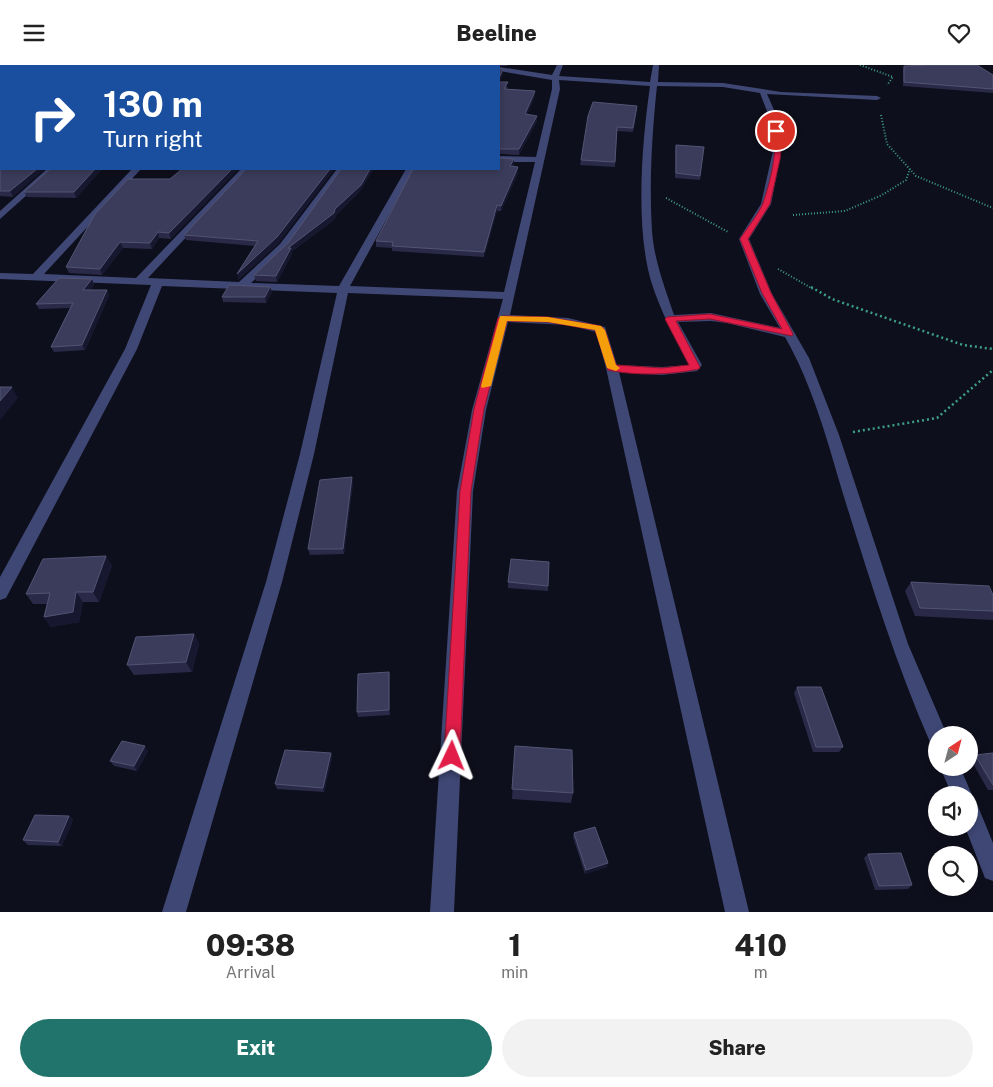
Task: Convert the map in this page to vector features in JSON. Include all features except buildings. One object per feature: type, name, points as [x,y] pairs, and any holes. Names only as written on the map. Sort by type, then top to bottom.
[{"type":"street","points":[[612,368],[662,371],[695,367],[670,319],[656,280],[647,232],[649,123],[656,65]]},
{"type":"street","points":[[500,69],[558,71],[655,84],[723,85],[780,94],[877,98]]},
{"type":"street","points":[[442,912],[450,795],[465,491],[479,409],[509,296],[556,89],[558,71]]},
{"type":"street","points":[[762,91],[774,119],[779,142],[766,204],[744,239],[766,293],[802,358],[832,435],[899,644],[933,726]]},
{"type":"street","points":[[500,159],[540,160]]},
{"type":"street","points":[[0,216],[51,170]]},
{"type":"street","points":[[37,276],[136,170]]},
{"type":"street","points":[[140,280],[245,170]]},
{"type":"street","points":[[242,285],[284,246],[340,170]]},
{"type":"street","points":[[174,912],[274,582],[308,454],[343,289],[409,170]]},
{"type":"street","points":[[0,276],[509,296]]},
{"type":"street","points":[[0,593],[131,349],[158,281]]},
{"type":"street","points":[[670,319],[710,317],[789,334]]},
{"type":"street","points":[[503,318],[548,320],[601,330],[612,368],[737,912]]},
{"type":"street","points":[[978,834],[993,870]]},
{"type":"path","points":[[860,65],[893,77],[877,98],[887,144],[916,176],[993,208]]},
{"type":"path","points":[[792,215],[845,211],[882,195],[906,180],[910,169]]},
{"type":"path","points":[[647,189],[695,212],[709,223],[744,239]]},
{"type":"path","points":[[773,266],[832,299],[963,345],[993,349]]},
{"type":"path","points":[[832,435],[936,418],[993,370]]},
{"type":"slow traffic","points":[[486,386],[503,318],[548,320],[598,328],[601,330],[612,368],[616,368]]},
{"type":"route","points":[[452,756],[465,491],[479,409],[503,318],[548,320],[598,328],[601,330],[612,368],[637,370],[662,371],[695,367],[696,365],[670,319],[710,317],[728,319],[789,334],[766,293],[744,239],[760,217],[766,204],[779,142],[776,131]]}]
